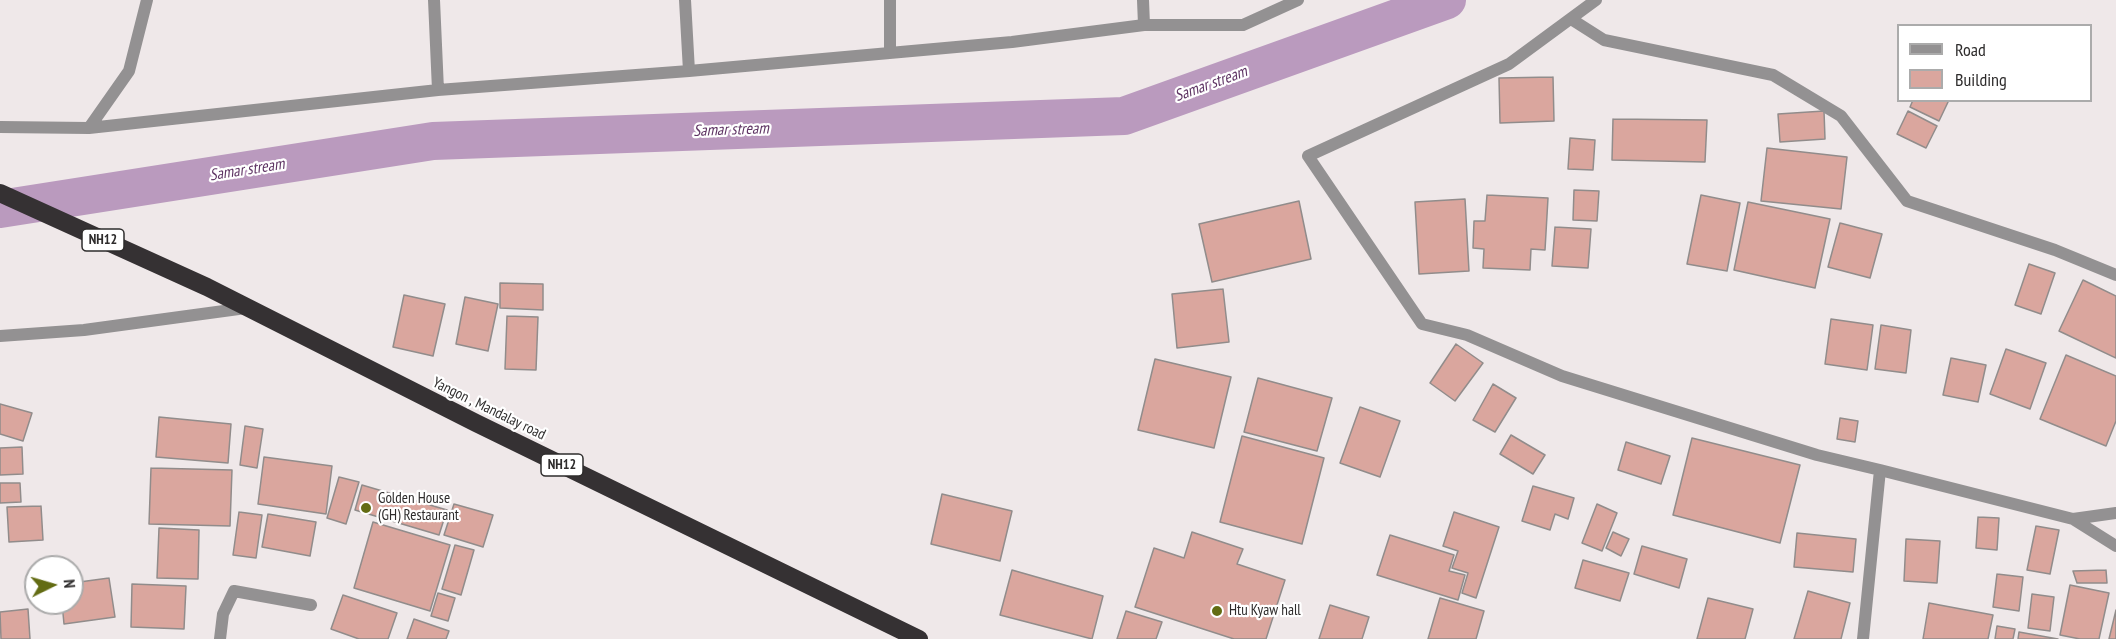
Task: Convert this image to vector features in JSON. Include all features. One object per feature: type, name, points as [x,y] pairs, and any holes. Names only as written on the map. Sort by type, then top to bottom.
[{"type":"highway","name":"Yangon , Mandalay road","points":[[0,193],[207,287],[919,639]]},
{"type":"street","points":[[89,128],[129,71],[147,0]]},
{"type":"street","points":[[434,0],[438,90]]},
{"type":"street","points":[[685,0],[689,71]]},
{"type":"street","points":[[890,0],[890,53]]},
{"type":"street","points":[[1143,0],[1144,25]]},
{"type":"street","points":[[0,127],[89,128],[438,90],[689,71],[1012,42],[1144,25],[1243,25],[1298,0]]},
{"type":"street","points":[[1596,0],[1509,64],[1308,156],[1422,324],[1467,335],[1562,376],[1817,455],[2073,519],[2116,546]]},
{"type":"street","points":[[1571,19],[1604,40],[1773,75],[1841,116],[1907,201],[2055,250],[2116,275]]},
{"type":"street","points":[[0,336],[84,330],[246,308]]},
{"type":"street","points":[[1863,639],[1881,470]]},
{"type":"street","points":[[2073,519],[2116,513]]},
{"type":"street","points":[[220,639],[223,614],[234,591],[311,605]]},
{"type":"building","points":[[1553,77],[1554,121],[1500,123],[1499,78]]},
{"type":"building","points":[[1912,102],[1948,102],[1939,121],[1910,107]]},
{"type":"building","points":[[1824,111],[1825,139],[1780,142],[1778,114]]},
{"type":"building","points":[[1908,111],[1937,126],[1926,148],[1897,134]]},
{"type":"building","points":[[1613,119],[1707,120],[1705,162],[1612,160]]},
{"type":"building","points":[[1570,138],[1595,140],[1593,170],[1568,169]]},
{"type":"building","points":[[1767,148],[1847,157],[1841,209],[1761,201]]},
{"type":"building","points":[[1574,190],[1599,191],[1597,221],[1573,220]]},
{"type":"building","points":[[1487,195],[1548,198],[1545,250],[1531,249],[1530,270],[1483,268],[1484,249],[1473,248],[1474,221],[1485,221]]},
{"type":"building","points":[[1701,195],[1740,203],[1727,271],[1687,264]]},
{"type":"building","points":[[1465,199],[1469,271],[1419,274],[1415,202]]},
{"type":"building","points":[[1299,201],[1311,259],[1212,282],[1199,224]]},
{"type":"building","points":[[1748,202],[1830,219],[1815,288],[1734,270]]},
{"type":"building","points":[[1840,223],[1882,234],[1870,278],[1828,267]]},
{"type":"building","points":[[1555,227],[1591,229],[1588,268],[1552,266]]},
{"type":"building","points":[[2029,264],[2055,273],[2041,314],[2015,305]]},
{"type":"building","points":[[2083,280],[2116,296],[2116,358],[2059,331]]},
{"type":"building","points":[[500,283],[543,284],[543,310],[500,308]]},
{"type":"building","points":[[1223,289],[1229,342],[1177,348],[1172,294]]},
{"type":"building","points":[[404,295],[445,304],[433,356],[393,347]]},
{"type":"building","points":[[465,297],[498,304],[488,351],[456,344]]},
{"type":"building","points":[[507,316],[538,317],[536,370],[505,369]]},
{"type":"building","points":[[1831,319],[1873,325],[1867,370],[1825,364]]},
{"type":"building","points":[[1881,325],[1911,330],[1906,373],[1875,369]]},
{"type":"building","points":[[1456,344],[1483,363],[1455,401],[1430,383]]},
{"type":"building","points":[[2006,349],[2046,363],[2030,409],[1990,394]]},
{"type":"building","points":[[2066,355],[2116,376],[2116,421],[2106,446],[2040,419]]},
{"type":"building","points":[[1951,358],[1986,365],[1978,402],[1943,395]]},
{"type":"building","points":[[1155,359],[1231,377],[1214,448],[1138,430]]},
{"type":"building","points":[[1258,378],[1332,398],[1317,451],[1244,432]]},
{"type":"building","points":[[1493,384],[1516,398],[1495,432],[1473,420]]},
{"type":"building","points":[[0,404],[32,413],[23,441],[0,434]]},
{"type":"building","points":[[1360,407],[1400,421],[1380,477],[1340,463]]},
{"type":"building","points":[[159,417],[231,424],[228,463],[156,457]]},
{"type":"building","points":[[1840,418],[1858,421],[1855,442],[1837,439]]},
{"type":"building","points":[[245,426],[263,429],[257,468],[240,465]]},
{"type":"building","points":[[1511,435],[1545,455],[1533,474],[1500,454]]},
{"type":"building","points":[[1242,436],[1324,458],[1302,544],[1220,522]]},
{"type":"building","points":[[1692,438],[1800,465],[1780,543],[1673,515]]},
{"type":"building","points":[[1626,442],[1670,456],[1661,484],[1618,470]]},
{"type":"building","points":[[22,447],[23,474],[0,475],[0,448]]},
{"type":"building","points":[[264,457],[332,466],[326,514],[258,504]]},
{"type":"building","points":[[151,468],[232,470],[230,526],[149,524]]},
{"type":"building","points":[[339,477],[359,482],[346,524],[327,518]]},
{"type":"building","points":[[0,483],[20,483],[21,502],[0,503]]},
{"type":"building","points":[[362,485],[447,510],[439,535],[355,510]]},
{"type":"building","points":[[1533,486],[1574,498],[1568,519],[1555,514],[1550,530],[1522,521]]},
{"type":"building","points":[[942,494],[1012,511],[1000,561],[931,544]]},
{"type":"building","points":[[454,504],[493,515],[483,547],[444,535]]},
{"type":"building","points":[[1597,504],[1617,513],[1602,551],[1582,543]]},
{"type":"building","points":[[41,506],[43,540],[9,542],[7,507]]},
{"type":"building","points":[[239,512],[262,515],[256,558],[233,555]]},
{"type":"building","points":[[1454,512],[1499,527],[1476,598],[1462,593],[1468,573],[1452,568],[1458,551],[1443,546]]},
{"type":"building","points":[[268,514],[316,522],[310,556],[262,547]]},
{"type":"building","points":[[1978,517],[1999,518],[1997,550],[1976,548]]},
{"type":"building","points":[[373,522],[450,545],[430,611],[354,588]]},
{"type":"building","points":[[2036,526],[2059,530],[2050,574],[2027,570]]},
{"type":"building","points":[[159,528],[199,530],[198,579],[157,578]]},
{"type":"building","points":[[1192,532],[1243,549],[1237,564],[1285,580],[1266,639],[1234,639],[1135,607],[1154,548],[1184,558]]},
{"type":"building","points":[[1613,532],[1629,539],[1621,556],[1606,548]]},
{"type":"building","points":[[1797,533],[1856,539],[1853,572],[1794,567]]},
{"type":"building","points":[[1390,535],[1454,555],[1449,571],[1465,575],[1458,600],[1377,575]]},
{"type":"building","points":[[1906,539],[1940,541],[1937,583],[1904,581]]},
{"type":"building","points":[[455,545],[474,550],[461,595],[442,589]]},
{"type":"building","points":[[1642,546],[1687,559],[1679,588],[1634,574]]},
{"type":"building","points":[[1583,560],[1629,573],[1620,601],[1575,588]]},
{"type":"building","points":[[1012,570],[1103,596],[1092,639],[1000,615]]},
{"type":"building","points":[[2106,570],[2107,583],[2077,583],[2073,571]]},
{"type":"building","points":[[1997,574],[2023,577],[2019,611],[1993,607]]},
{"type":"building","points":[[109,578],[115,617],[64,624],[63,615],[84,615],[84,581]]},
{"type":"building","points":[[132,584],[186,586],[184,629],[131,627]]},
{"type":"building","points":[[2070,585],[2109,593],[2099,639],[2080,639],[2060,635]]},
{"type":"building","points":[[1808,591],[1850,603],[1841,639],[1794,639]]},
{"type":"building","points":[[438,593],[455,598],[448,621],[431,616]]},
{"type":"building","points":[[2032,594],[2054,597],[2050,631],[2028,628]]},
{"type":"building","points":[[343,595],[397,613],[388,639],[359,639],[331,629]]},
{"type":"building","points":[[1440,598],[1484,611],[1476,639],[1428,639]]},
{"type":"building","points":[[1708,598],[1753,609],[1745,639],[1697,639]]},
{"type":"building","points":[[1929,603],[1993,615],[1988,639],[1923,639]]},
{"type":"building","points":[[1330,605],[1369,617],[1362,639],[1319,639]]},
{"type":"building","points":[[24,609],[24,615],[28,615],[30,639],[1,639],[0,612]]},
{"type":"building","points":[[2116,610],[2116,639],[2109,639]]},
{"type":"building","points":[[1126,611],[1162,622],[1156,639],[1117,639]]},
{"type":"building","points":[[414,619],[449,631],[446,639],[407,639]]},
{"type":"building","points":[[1997,626],[2015,629],[2013,639],[1995,639]]},
{"type":"building","points":[[2019,632],[2058,639],[2018,639]]},
{"type":"waterway","name":"Samar stream","points":[[0,209],[433,141],[1124,116],[1447,0]]},
{"type":"place","name":"Golden House (GH) Restaurant","points":[[366,508]]},
{"type":"place","name":"Htu Kyaw hall","points":[[1217,611]]}]
